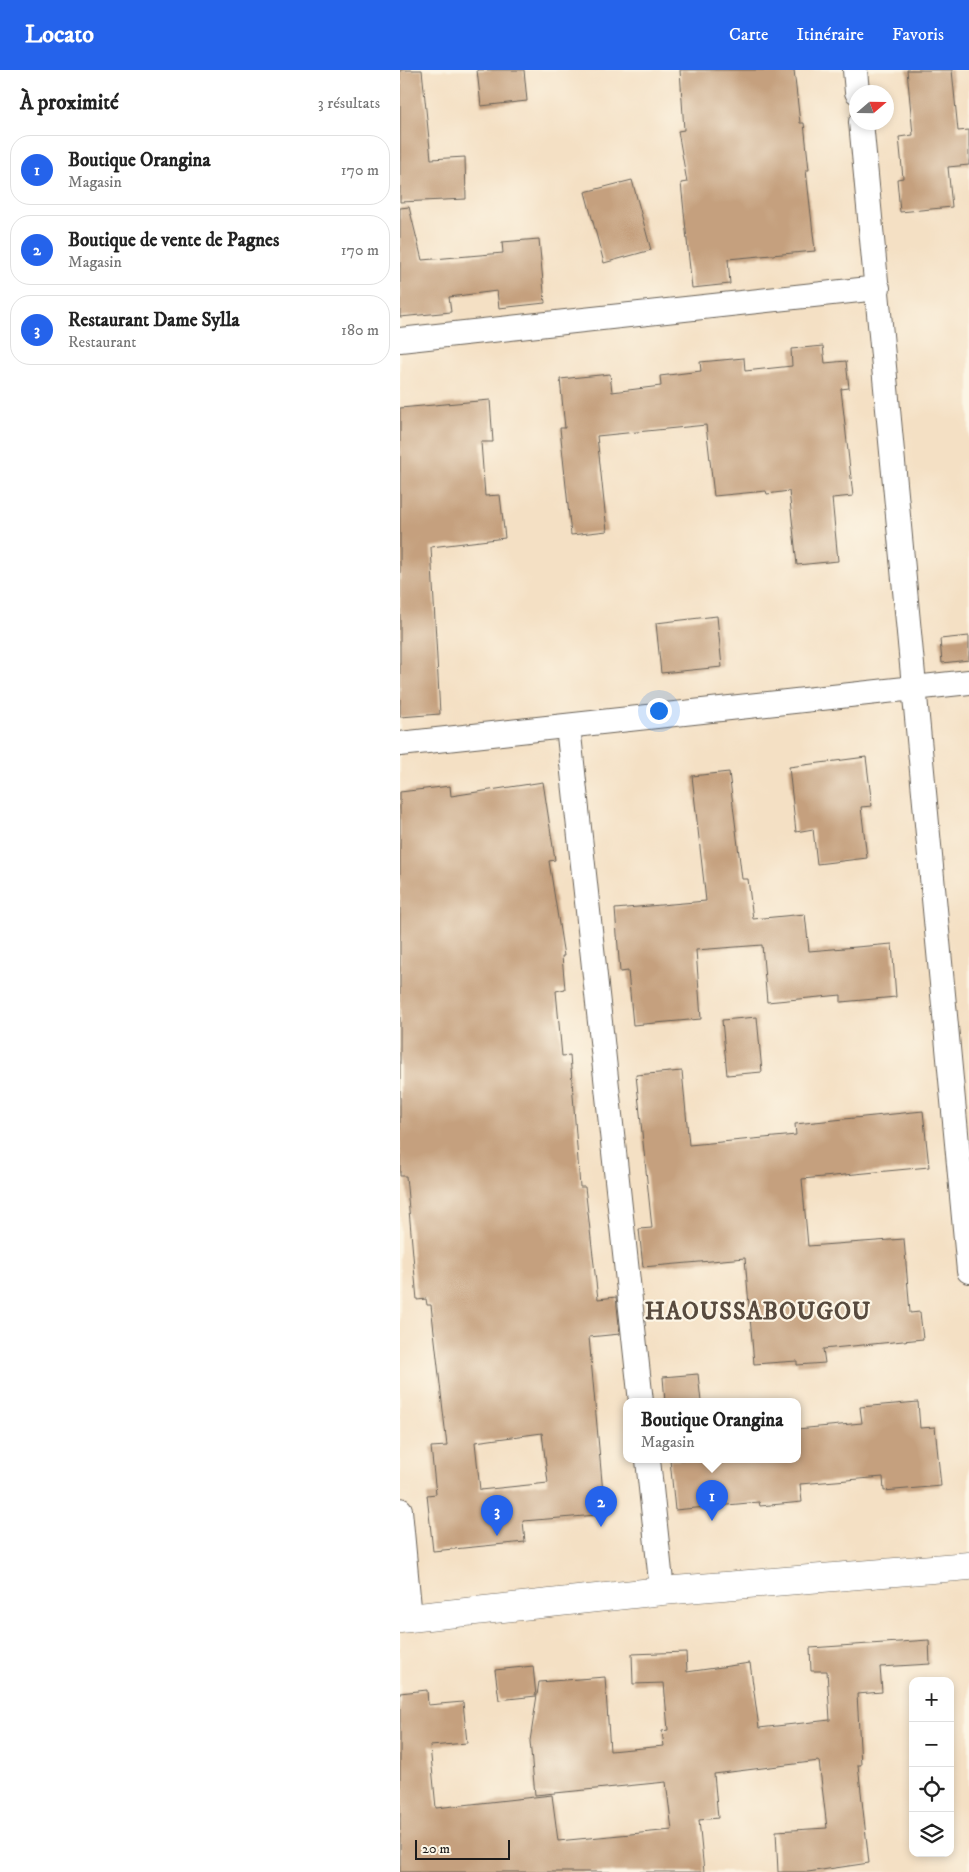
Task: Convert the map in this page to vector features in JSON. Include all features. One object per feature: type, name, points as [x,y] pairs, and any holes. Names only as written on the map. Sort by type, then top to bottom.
[{"type":"street","points":[[855,70],[857,85]]},
{"type":"street","points":[[862,130],[969,1271]]},
{"type":"street","points":[[400,340],[878,288]]},
{"type":"street","points":[[400,744],[969,682]]},
{"type":"street","points":[[568,726],[641,1398]]},
{"type":"street","points":[[648,1463],[662,1591]]},
{"type":"street","points":[[400,1510],[405,1618],[662,1591],[969,1566]]},
{"type":"building","points":[[400,70],[422,70],[431,159],[465,157],[466,199],[400,202]]},
{"type":"building","points":[[477,70],[524,70],[527,101],[481,106]]},
{"type":"building","points":[[680,70],[794,70],[800,123],[804,123],[809,170],[806,170],[815,251],[728,259],[730,284],[692,288],[681,183],[687,182],[678,131],[684,130]]},
{"type":"building","points":[[907,70],[952,70],[958,131],[969,130],[969,165],[948,167],[952,207],[900,212],[897,179],[903,178],[899,137],[913,135]]},
{"type":"building","points":[[632,180],[651,250],[604,263],[585,192]]},
{"type":"building","points":[[409,207],[422,260],[503,253],[502,242],[539,239],[545,303],[499,308],[497,291],[449,297],[451,312],[400,317],[400,208]]},
{"type":"building","points":[[823,346],[825,363],[846,361],[849,388],[841,389],[853,496],[832,498],[838,561],[797,565],[789,491],[767,494],[766,491],[714,496],[706,425],[597,436],[607,531],[571,535],[560,428],[565,428],[560,379],[610,374],[612,392],[661,386],[660,376],[701,371],[700,362],[744,358],[745,371],[792,366],[791,349]]},
{"type":"building","points":[[490,400],[493,442],[481,442],[485,496],[500,495],[505,538],[431,547],[440,714],[400,717],[400,408]]},
{"type":"building","points":[[717,616],[722,667],[661,673],[656,623]]},
{"type":"building","points":[[969,636],[969,660],[942,663],[940,639]]},
{"type":"building","points":[[866,757],[872,806],[861,807],[867,858],[817,864],[813,829],[796,832],[789,767]]},
{"type":"building","points":[[729,772],[742,879],[748,879],[753,919],[805,914],[809,951],[892,944],[896,997],[841,1002],[841,995],[767,1002],[762,945],[696,950],[701,1019],[633,1025],[628,971],[620,972],[615,909],[706,901],[692,776]]},
{"type":"building","points":[[543,782],[555,860],[549,861],[564,956],[562,956],[565,989],[556,991],[562,1056],[570,1055],[580,1187],[585,1187],[598,1299],[616,1297],[620,1334],[589,1337],[603,1493],[595,1494],[597,1515],[523,1521],[525,1542],[433,1551],[427,1495],[436,1494],[431,1447],[447,1446],[431,1305],[427,1305],[426,1299],[417,1300],[406,1176],[400,1176],[400,792],[450,786],[451,796]],"holes":[[[542,1433],[548,1483],[480,1490],[475,1442]]]},
{"type":"building","points":[[757,1017],[762,1072],[727,1075],[722,1020]]},
{"type":"building","points":[[682,1071],[689,1145],[796,1135],[795,1124],[923,1111],[929,1167],[802,1179],[808,1246],[904,1239],[910,1313],[920,1312],[923,1339],[823,1349],[825,1363],[797,1365],[797,1361],[754,1364],[745,1258],[643,1267],[639,1229],[652,1228],[636,1075]]},
{"type":"building","points":[[698,1374],[701,1398],[665,1398],[663,1377]]},
{"type":"building","points":[[918,1402],[920,1428],[935,1427],[941,1486],[884,1491],[883,1477],[800,1484],[802,1502],[760,1506],[759,1502],[675,1510],[670,1463],[801,1463],[801,1429],[862,1423],[860,1407]]},
{"type":"building","points":[[929,1640],[930,1664],[880,1667],[882,1692],[857,1694],[861,1765],[858,1765],[869,1863],[808,1872],[778,1872],[776,1831],[827,1828],[819,1761],[714,1774],[718,1818],[699,1820],[704,1872],[400,1872],[400,1693],[427,1690],[428,1705],[463,1702],[467,1743],[430,1746],[436,1808],[552,1795],[558,1841],[672,1830],[666,1782],[535,1795],[530,1741],[539,1682],[605,1677],[610,1751],[664,1746],[662,1731],[668,1730],[664,1683],[633,1684],[632,1654],[686,1652],[687,1672],[750,1663],[759,1728],[830,1720],[827,1671],[811,1671],[810,1648]]},
{"type":"building","points":[[533,1666],[536,1696],[499,1700],[495,1670]]},
{"type":"place","name":"Boutique Orangina","points":[[712,1521]]},
{"type":"place","name":"Boutique de vente de Pagnes","points":[[601,1527]]},
{"type":"place","name":"Restaurant Dame Sylla","points":[[497,1536]]},
{"type":"district","name":"HAOUSSABOUGOU","points":[[758,1311]]}]
